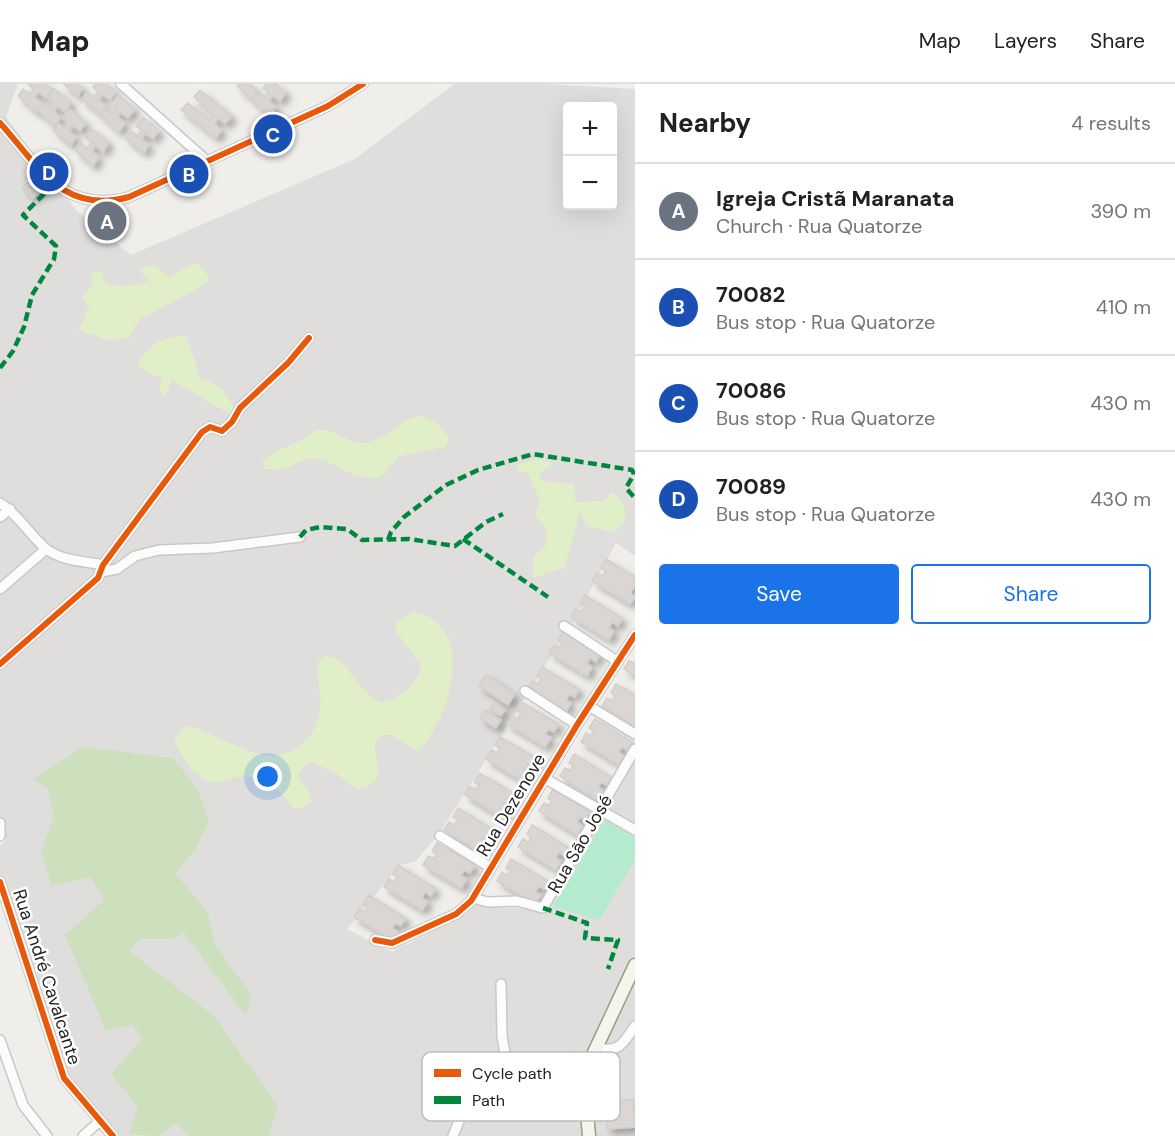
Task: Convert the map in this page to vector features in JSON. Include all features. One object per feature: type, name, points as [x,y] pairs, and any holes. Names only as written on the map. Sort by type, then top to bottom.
[{"type":"street","points":[[121,84],[207,161]]},
{"type":"street","points":[[0,123],[54,184],[81,200],[98,202],[129,197],[328,106],[363,84]]},
{"type":"street","points":[[0,664],[98,578],[102,569],[202,432],[210,428],[222,431],[227,429],[240,408],[288,363],[309,338]]},
{"type":"street","points":[[0,503],[10,509],[46,549],[68,559],[102,569],[117,569],[135,556],[159,550],[213,548],[300,537]]},
{"type":"street","points":[[0,517],[10,509]]},
{"type":"street","points":[[0,589],[46,549]]},
{"type":"street","points":[[564,626],[616,661]]},
{"type":"street","name":"Rua Dezenove","points":[[375,940],[392,943],[456,914],[473,898],[616,661],[635,634]]},
{"type":"street","points":[[525,691],[577,725]]},
{"type":"street","points":[[589,706],[635,734]]},
{"type":"street","name":"Rua São José","points":[[473,898],[488,902],[517,901],[543,908],[635,749]]},
{"type":"street","points":[[546,779],[635,831]]},
{"type":"street","points":[[0,824],[0,836]]},
{"type":"street","points":[[440,836],[491,868]]},
{"type":"street","name":"Rua André Cavalcante","points":[[0,882],[61,1071],[68,1084],[113,1136]]},
{"type":"street","points":[[594,1052],[635,965]]},
{"type":"street","points":[[501,984],[502,1036],[505,1052]]},
{"type":"street","points":[[597,1047],[607,1051],[617,1048],[635,1026]]},
{"type":"street","points":[[0,1040],[23,1105],[47,1136]]},
{"type":"street","points":[[82,1136],[100,1121]]},
{"type":"street","points":[[453,1136],[459,1121]]},
{"type":"street","points":[[588,1121],[589,1136]]},
{"type":"shaded area","points":[[0,84],[18,84],[6,117],[77,211],[131,255],[355,159],[454,84],[545,84],[635,89],[635,556],[616,543],[573,622],[439,834],[416,861],[400,865],[347,929],[392,952],[449,923],[469,903],[491,908],[517,908],[543,913],[635,759],[635,1136],[106,1136],[64,1086],[0,900],[0,846],[6,840],[0,832]]},
{"type":"green space","points":[[197,262],[210,278],[197,289],[140,319],[128,338],[108,340],[79,330],[89,306],[82,297],[92,284],[92,274],[101,270],[105,284],[129,286],[149,281],[139,268],[155,265],[168,277]]},
{"type":"green space","points":[[186,335],[197,366],[198,378],[210,382],[224,392],[234,408],[230,414],[172,380],[165,396],[159,391],[163,378],[147,373],[137,364],[157,342]]},
{"type":"green space","points":[[418,416],[436,423],[443,430],[449,438],[446,447],[400,456],[380,478],[363,477],[326,461],[313,458],[282,469],[264,469],[262,464],[275,452],[315,431],[326,430],[357,443],[369,442]]},
{"type":"green space","points":[[536,459],[553,463],[540,473],[541,481],[574,484],[576,502],[604,501],[612,492],[621,500],[626,512],[623,523],[613,532],[586,526],[580,512],[565,567],[533,578],[533,558],[546,544],[547,530],[535,515],[540,502],[528,473],[519,472],[516,465]]},
{"type":"green space","points":[[414,612],[434,620],[446,634],[452,653],[452,674],[447,697],[440,718],[418,752],[391,735],[381,735],[375,743],[378,772],[373,783],[357,789],[333,771],[311,762],[302,767],[298,776],[310,793],[311,802],[303,808],[293,808],[276,788],[261,780],[244,776],[213,782],[199,776],[184,759],[174,739],[180,730],[188,726],[259,754],[274,756],[288,753],[301,745],[312,733],[318,719],[320,703],[318,663],[324,656],[341,662],[373,698],[382,703],[396,698],[413,684],[420,671],[421,664],[395,631],[397,621]]},
{"type":"green space","points":[[83,747],[173,758],[197,788],[209,820],[195,851],[175,873],[208,913],[215,944],[251,995],[246,1016],[183,932],[174,939],[140,939],[129,951],[213,1015],[278,1106],[268,1136],[189,1136],[175,1123],[159,1136],[129,1134],[138,1107],[111,1074],[143,1038],[132,1025],[106,1031],[65,935],[104,900],[90,877],[52,886],[41,852],[54,816],[48,789],[33,779]]},
{"type":"green space","points":[[604,820],[635,838],[635,859],[600,920],[553,907]]},
{"type":"building","points":[[28,84],[45,84],[52,89],[46,98],[38,92],[34,97],[42,103],[36,112],[18,96],[23,89],[30,94],[34,89]]},
{"type":"building","points":[[63,84],[78,84],[83,87],[78,96]]},
{"type":"building","points":[[95,84],[107,84],[116,92],[110,100],[102,94],[98,100],[106,106],[100,114],[82,99],[87,92],[94,97],[99,91],[93,87]]},
{"type":"building","points":[[250,84],[257,91],[252,100],[237,86]]},
{"type":"building","points":[[266,84],[276,84],[286,93],[280,101],[272,95],[268,101],[276,107],[270,115],[252,100],[257,93],[264,98],[269,92],[263,88]]},
{"type":"building","points":[[54,89],[71,103],[65,112],[57,106],[53,111],[61,117],[55,126],[37,110],[42,103],[49,108],[54,103],[48,98]]},
{"type":"building","points":[[200,90],[232,116],[225,124],[218,118],[214,124],[222,130],[216,138],[181,110],[188,103],[210,121],[214,115],[194,97]]},
{"type":"building","points":[[118,95],[135,109],[128,118],[120,112],[117,117],[125,123],[119,132],[101,116],[106,109],[113,114],[117,109],[111,104]]},
{"type":"building","points":[[70,109],[86,123],[80,131],[72,125],[69,131],[76,137],[71,145],[53,130],[58,123],[65,128],[69,122],[63,118]]},
{"type":"building","points":[[143,117],[159,131],[153,139],[145,133],[141,139],[149,145],[144,153],[125,138],[131,131],[138,136],[142,130],[136,126]]},
{"type":"building","points":[[92,129],[109,143],[103,152],[95,145],[91,151],[99,157],[93,166],[75,150],[80,143],[87,148],[92,143],[86,138]]},
{"type":"building","points":[[34,178],[43,189],[33,198],[22,187]]},
{"type":"building","points":[[117,210],[118,230],[97,232],[96,212]]},
{"type":"building","points":[[606,559],[635,577],[635,587],[630,592],[635,597],[630,604],[592,581],[597,573],[603,576],[606,571],[601,568]]},
{"type":"building","points":[[585,595],[622,618],[618,626],[612,622],[609,628],[614,631],[609,640],[571,617],[576,609],[581,612],[585,607],[580,604]]},
{"type":"building","points":[[563,631],[600,654],[596,662],[590,658],[587,664],[592,667],[587,676],[549,653],[554,645],[559,648],[562,643],[558,640]]},
{"type":"building","points":[[629,661],[635,663],[635,676],[624,669]]},
{"type":"building","points":[[542,667],[579,689],[575,697],[569,694],[566,700],[571,703],[566,712],[528,689],[533,681],[538,684],[541,678],[537,676]]},
{"type":"building","points":[[486,675],[515,694],[508,705],[479,686]]},
{"type":"building","points":[[616,684],[635,695],[635,726],[602,706],[607,698],[612,701],[615,696],[611,693]]},
{"type":"building","points":[[521,702],[559,724],[554,732],[549,729],[545,734],[551,738],[545,747],[507,724],[512,715],[518,719],[521,713],[516,710]]},
{"type":"building","points":[[495,703],[505,710],[501,716],[490,710]]},
{"type":"building","points":[[485,710],[501,720],[496,728],[480,718]]},
{"type":"building","points":[[595,719],[632,742],[627,750],[622,747],[618,752],[624,756],[619,765],[581,742],[586,733],[591,736],[594,731],[589,728]]},
{"type":"building","points":[[500,737],[538,759],[533,767],[528,764],[524,770],[530,773],[524,782],[486,759],[491,750],[497,753],[500,748],[495,745]]},
{"type":"building","points":[[574,754],[611,777],[607,785],[601,782],[598,787],[603,791],[598,800],[560,776],[565,768],[570,771],[573,766],[569,763]]},
{"type":"building","points":[[479,773],[517,795],[512,803],[506,800],[503,806],[509,809],[503,818],[465,795],[470,786],[476,790],[479,784],[474,782]]},
{"type":"building","points":[[553,789],[590,812],[585,820],[580,817],[577,822],[582,826],[577,835],[539,811],[544,803],[549,806],[552,801],[548,798]]},
{"type":"building","points":[[458,808],[495,831],[491,839],[485,836],[482,841],[487,845],[482,853],[444,830],[449,822],[454,825],[458,820],[453,817]]},
{"type":"building","points":[[532,825],[569,848],[564,856],[559,852],[556,858],[561,861],[556,870],[518,847],[523,839],[528,842],[531,837],[527,834]]},
{"type":"building","points":[[437,843],[475,865],[470,873],[464,870],[461,876],[467,879],[461,888],[423,865],[428,856],[434,859],[437,854],[432,851]]},
{"type":"building","points":[[511,859],[548,881],[544,889],[539,886],[535,892],[541,895],[535,904],[497,881],[502,872],[508,876],[511,871],[506,868]]},
{"type":"building","points":[[398,865],[435,888],[431,896],[425,892],[422,898],[428,902],[422,910],[384,887],[389,879],[394,882],[397,877],[393,874]]},
{"type":"building","points":[[368,895],[406,918],[401,926],[396,923],[392,928],[398,932],[392,940],[354,917],[359,909],[365,912],[368,907],[363,904]]},
{"type":"building","points":[[633,1099],[635,1127],[607,1129],[607,1121],[620,1121],[620,1101]]},
{"type":"marked path","points":[[0,368],[13,351],[24,327],[32,295],[54,259],[56,246],[23,215],[54,184]]},
{"type":"marked path","points":[[388,540],[391,532],[404,517],[446,485],[478,470],[533,454],[632,470],[634,474],[626,488],[635,498]]},
{"type":"marked path","points":[[300,537],[306,530],[320,527],[347,529],[362,540],[409,539],[455,546],[486,522],[503,514]]},
{"type":"marked path","points":[[463,539],[548,597]]},
{"type":"marked path","points":[[543,908],[587,923],[585,938],[618,940],[608,969]]},
{"type":"cycle path","points":[[0,123],[54,183],[69,193],[86,199],[106,201],[129,197],[328,106],[363,84]]},
{"type":"cycle path","points":[[0,664],[98,578],[103,565],[202,432],[210,427],[222,431],[232,422],[240,408],[288,363],[309,338]]},
{"type":"cycle path","points":[[375,940],[392,943],[456,914],[471,901],[577,725],[635,635]]},
{"type":"cycle path","points":[[0,882],[64,1078],[113,1136]]},
{"type":"place","name":"70086","points":[[273,134]]},
{"type":"place","name":"70089","points":[[49,172]]},
{"type":"place","name":"70082","points":[[189,174]]},
{"type":"place","name":"Igreja Cristã Maranata","points":[[107,221]]}]
